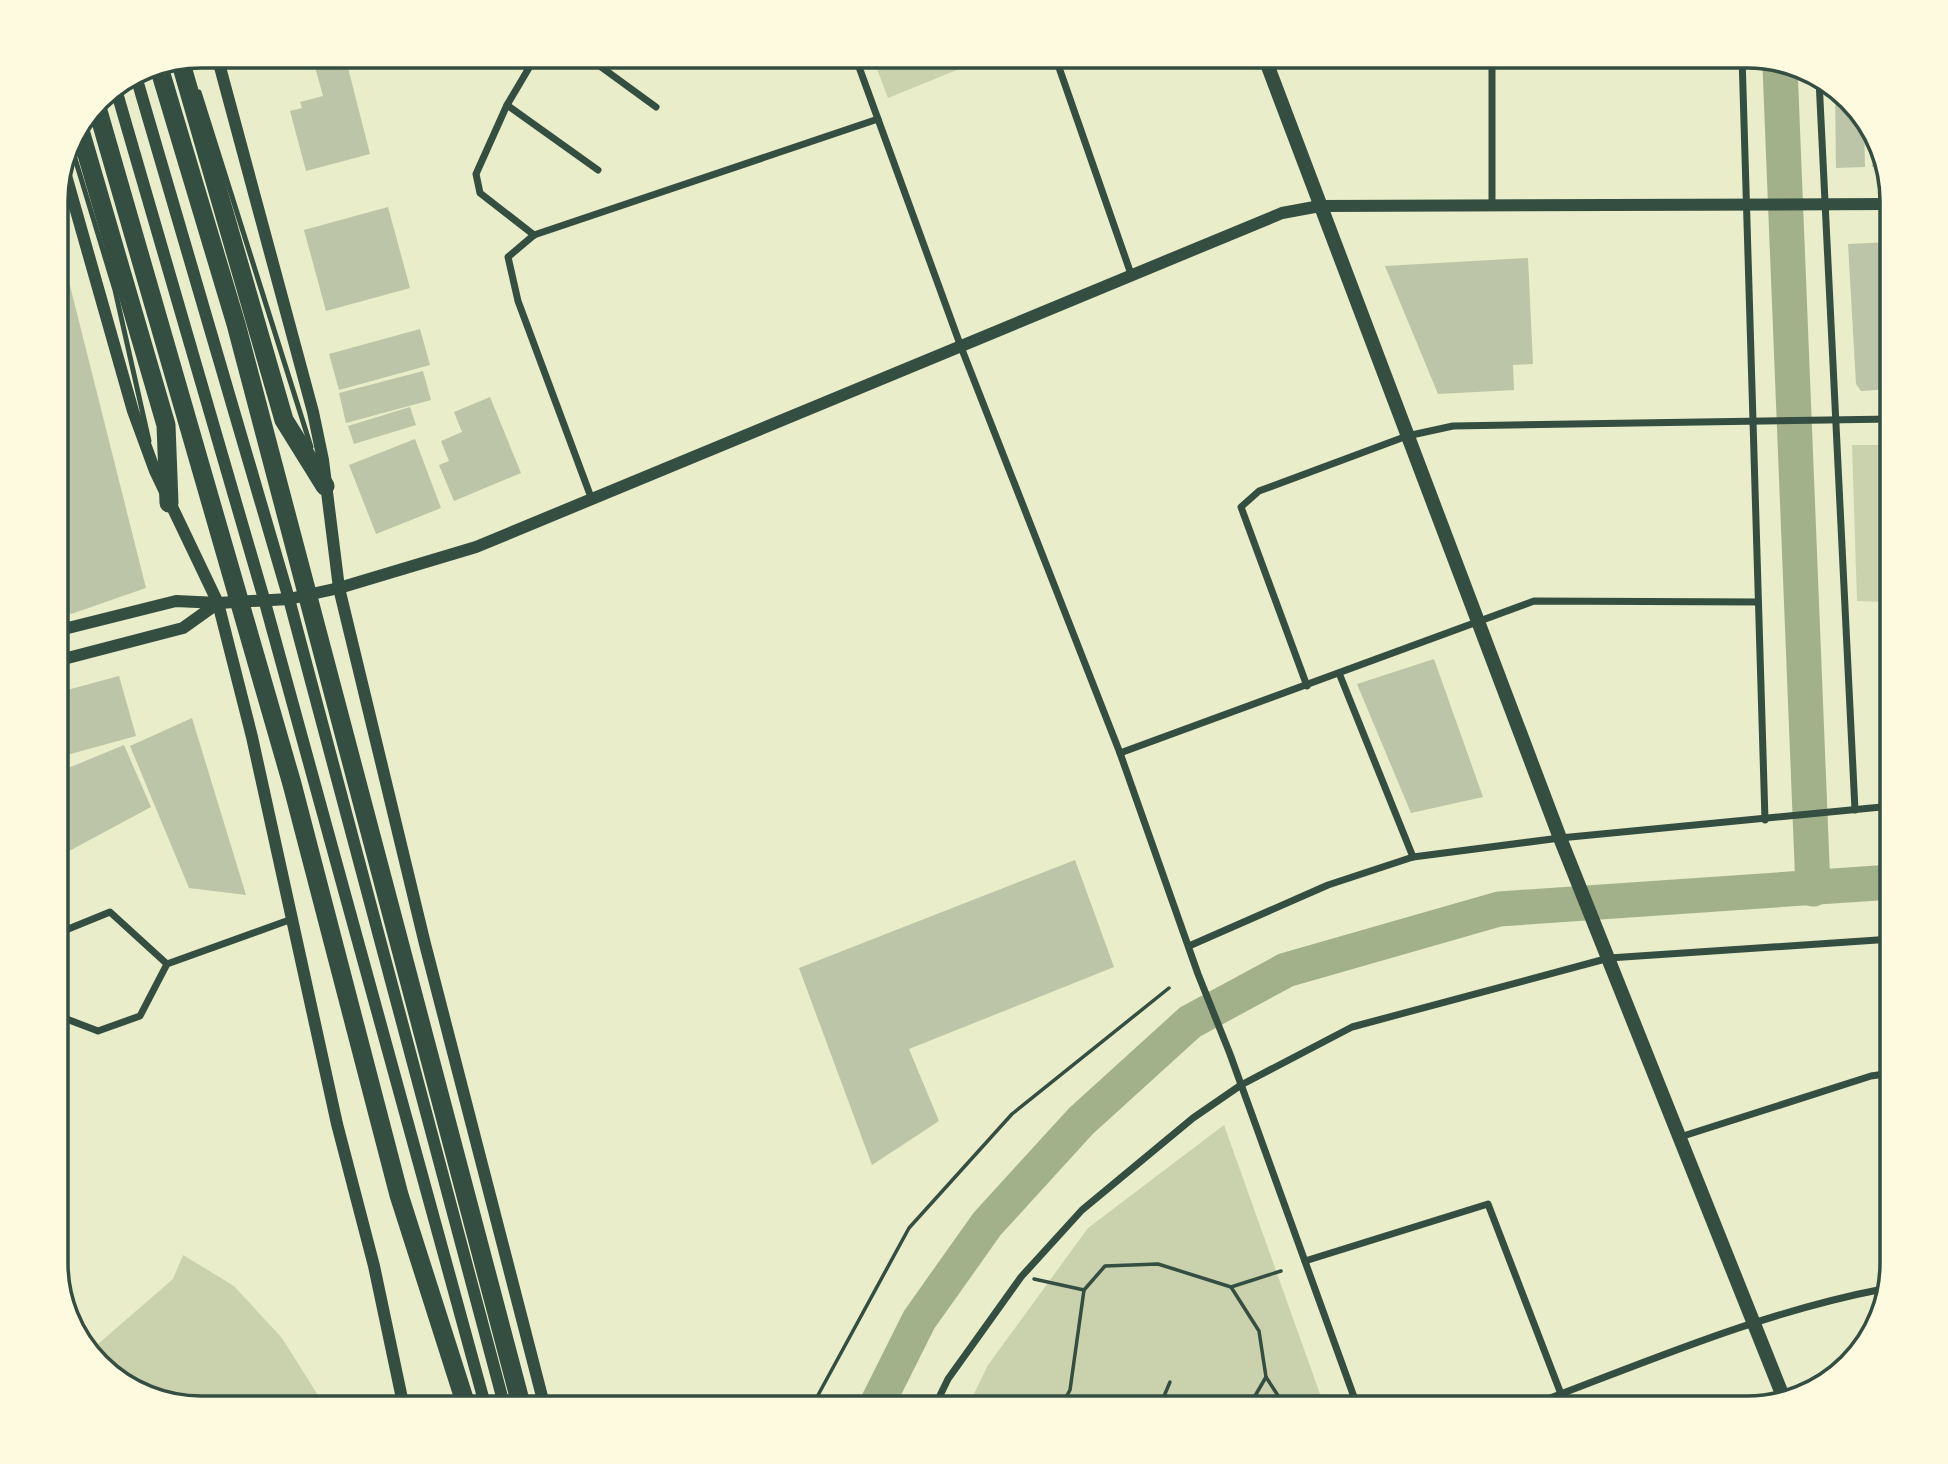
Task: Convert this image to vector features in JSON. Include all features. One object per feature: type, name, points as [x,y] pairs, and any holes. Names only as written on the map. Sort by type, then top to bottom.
[{"type":"highway","points":[[183,70],[293,421],[325,486]]},
{"type":"highway","points":[[162,74],[236,324],[519,1396]]},
{"type":"highway","points":[[99,116],[292,784],[399,1195],[463,1396]]},
{"type":"highway","points":[[83,140],[166,425],[169,503]]},
{"type":"main road","points":[[1269,68],[1560,838],[1570,857],[1781,1391]]},
{"type":"street","points":[[1059,68],[1132,274]]},
{"type":"street","points":[[1492,68],[1492,204]]},
{"type":"street","points":[[1742,68],[1765,820]]},
{"type":"street","points":[[221,69],[313,412],[339,588],[425,944],[542,1396]]},
{"type":"street","points":[[529,69],[508,105],[476,174],[480,193],[534,235]]},
{"type":"street","points":[[603,69],[656,107]]},
{"type":"street","points":[[860,69],[961,347],[1121,753],[1198,974],[1230,1054],[1354,1396]]},
{"type":"street","points":[[138,84],[289,599],[502,1396]]},
{"type":"street","points":[[1819,90],[1855,810]]},
{"type":"street","points":[[118,97],[264,599],[483,1396]]},
{"type":"street","points":[[508,105],[598,170]]},
{"type":"street","points":[[592,500],[518,301],[509,257],[534,235],[878,119]]},
{"type":"street","points":[[69,186],[133,411],[169,503],[218,603],[337,1124],[374,1266],[401,1396]]},
{"type":"street","points":[[69,628],[176,601],[218,603],[289,599],[339,588],[477,547],[1282,213],[1320,206],[1880,204]]},
{"type":"street","points":[[1307,685],[1241,507],[1259,491],[1407,436],[1453,426],[1880,419]]},
{"type":"street","points":[[1121,753],[1534,601],[1758,601]]},
{"type":"street","points":[[69,658],[183,628],[218,603]]},
{"type":"street","points":[[1339,673],[1413,858]]},
{"type":"street","points":[[1189,946],[1328,885],[1413,858],[1560,838],[1880,807]]},
{"type":"street","points":[[69,929],[110,912],[167,964]]},
{"type":"street","points":[[69,1020],[98,1031],[139,1016],[167,964],[292,919]]},
{"type":"street","points":[[940,1396],[948,1379],[1021,1277],[1082,1210],[1193,1118],[1241,1085],[1352,1027],[1607,952],[1880,940]]},
{"type":"street","points":[[1680,1136],[1880,1075]]},
{"type":"street","points":[[1305,1261],[1488,1204],[1561,1394]]},
{"type":"street","points":[[1556,1396],[1753,1321],[1835,1298],[1877,1290]]},
{"type":"lane","points":[[197,84],[293,421]]},
{"type":"lane","points":[[75,159],[115,290],[155,471]]},
{"type":"path","points":[[817,1396],[909,1227],[1012,1114],[1169,988]]},
{"type":"path","points":[[1067,1396],[1070,1390],[1084,1290],[1105,1266],[1158,1264],[1231,1287],[1281,1271]]},
{"type":"path","points":[[1021,1277],[1084,1290]]},
{"type":"path","points":[[1231,1287],[1259,1331],[1266,1377],[1278,1396]]},
{"type":"path","points":[[1255,1396],[1266,1377]]},
{"type":"path","points":[[1164,1396],[1170,1382]]},
{"type":"green space","points":[[877,69],[960,69],[888,98]]},
{"type":"green space","points":[[1852,445],[1880,445],[1880,602],[1857,601]]},
{"type":"green space","points":[[1224,1125],[1321,1396],[973,1396],[988,1365],[1088,1228]]},
{"type":"green space","points":[[183,1255],[234,1286],[282,1338],[318,1396],[184,1395],[158,1389],[120,1368],[97,1345],[173,1279]]},
{"type":"building","points":[[316,69],[348,69],[370,154],[306,171],[290,111],[302,108],[300,102],[323,96]]},
{"type":"building","points":[[1835,101],[1847,113],[1864,139],[1865,167],[1836,168]]},
{"type":"building","points":[[388,207],[410,288],[326,311],[304,230]]},
{"type":"building","points":[[1880,243],[1880,390],[1861,391],[1856,384],[1848,244]]},
{"type":"building","points":[[1528,258],[1533,364],[1513,365],[1514,390],[1438,394],[1385,266]]},
{"type":"building","points":[[69,282],[146,588],[71,614],[69,612]]},
{"type":"building","points":[[420,329],[430,365],[339,390],[329,354]]},
{"type":"building","points":[[423,371],[431,400],[346,423],[339,393]]},
{"type":"building","points":[[490,397],[521,473],[454,501],[439,465],[449,461],[441,441],[462,432],[454,412]]},
{"type":"building","points":[[410,407],[416,425],[354,444],[348,426]]},
{"type":"building","points":[[415,439],[441,508],[376,534],[349,465]]},
{"type":"building","points":[[1434,659],[1483,797],[1411,813],[1357,684]]},
{"type":"building","points":[[119,676],[136,736],[69,754],[69,689]]},
{"type":"building","points":[[192,718],[246,895],[189,888],[130,746]]},
{"type":"building","points":[[124,745],[151,807],[69,851],[69,768]]},
{"type":"building","points":[[1075,860],[1114,967],[909,1049],[939,1121],[872,1165],[799,968]]},
{"type":"waterway","points":[[1780,73],[1813,889]]},
{"type":"waterway","points":[[881,1396],[919,1320],[987,1224],[1081,1121],[1190,1022],[1286,970],[1499,909],[1880,883]]}]
